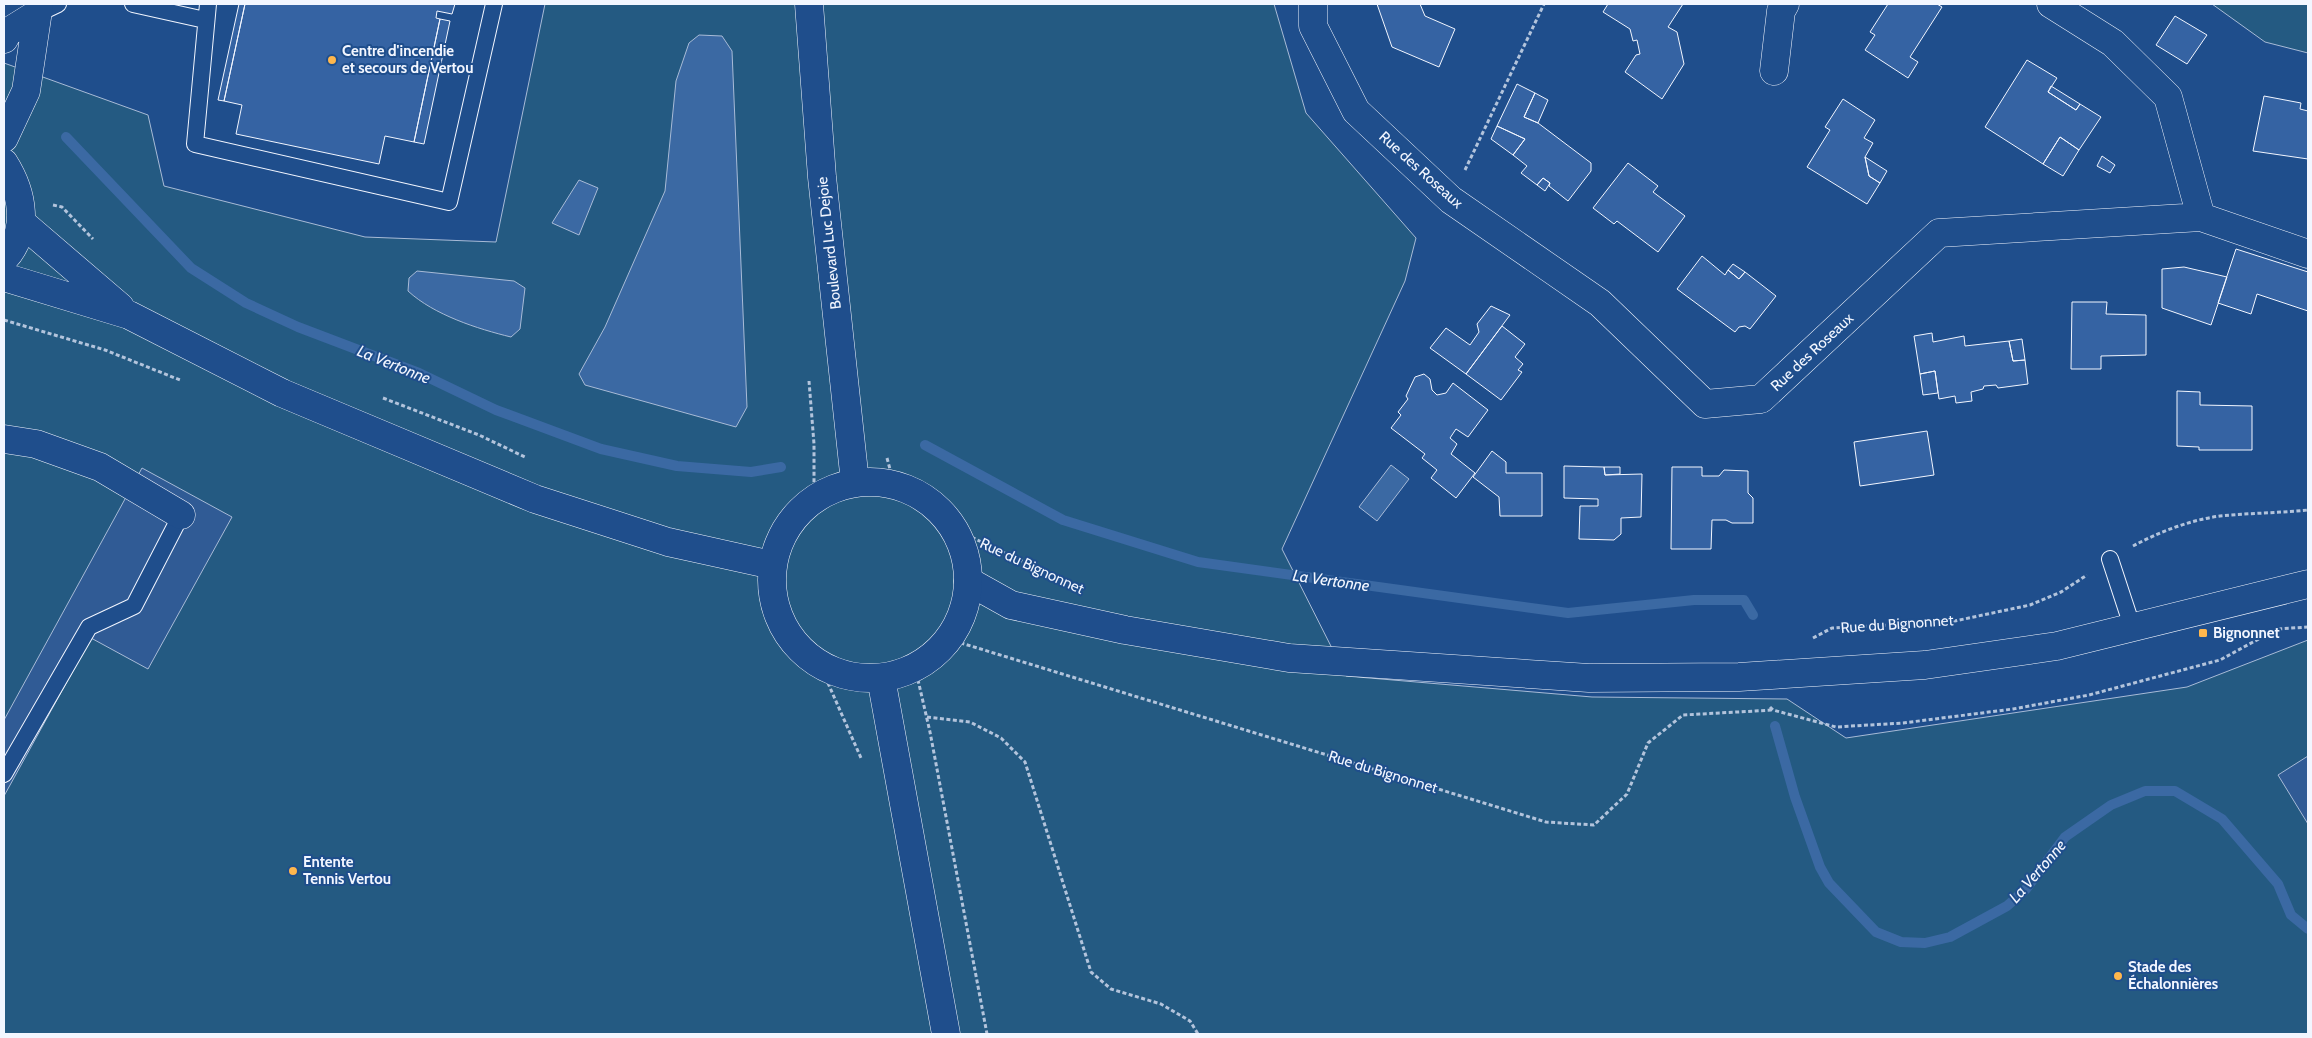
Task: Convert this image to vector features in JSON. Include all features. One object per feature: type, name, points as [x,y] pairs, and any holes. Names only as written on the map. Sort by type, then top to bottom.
[{"type":"street","name":"Boulevard Luc Dejoie","points":[[809,4],[822,177],[855,482]]},
{"type":"street","name":"Rue des Roseaux","points":[[1313,4],[1313,26],[1356,111],[1451,200],[1600,302],[1705,404],[1762,399],[1939,233],[2201,217],[2308,254]]},
{"type":"street","points":[[1774,71],[1781,10],[1785,4]]},
{"type":"street","points":[[2051,4],[2113,43],[2168,98],[2201,217]]},
{"type":"street","points":[[4,39],[8,32],[40,6]]},
{"type":"street","points":[[4,138],[26,91],[40,6]]},
{"type":"street","points":[[4,163],[14,180],[19,195],[22,223],[13,250],[4,259]]},
{"type":"street","points":[[22,223],[129,315]]},
{"type":"street","points":[[4,277],[129,315],[282,393],[536,499],[668,542],[772,565]]},
{"type":"street","points":[[4,439],[36,444],[100,467],[181,515]]},
{"type":"street","points":[[874,481],[894,484],[918,494],[938,509],[954,529],[964,554],[968,581],[964,608],[959,621],[939,650],[915,667],[899,674],[881,678],[849,676],[820,665],[801,650],[786,632],[776,611],[771,588],[772,565],[780,539],[794,516],[814,498],[834,488],[855,482],[874,481]]},
{"type":"street","name":"Rue du Bignonnet","points":[[968,581],[1011,605],[1125,630],[1289,658],[1589,678],[1739,677],[1925,665],[2057,646],[2133,629],[2308,584]]},
{"type":"street","points":[[881,678],[946,1034]]},
{"type":"lane","points":[[133,4],[205,20]]},
{"type":"lane","points":[[208,4],[205,20],[195,144],[449,202],[494,4]]},
{"type":"lane","points":[[4,774],[89,627],[134,606],[181,515]]},
{"type":"lane","points":[[2110,559],[2133,629]]},
{"type":"path","points":[[1451,200],[1544,4]]},
{"type":"path","points":[[19,195],[62,207],[100,246]]},
{"type":"path","points":[[380,396],[479,435],[526,458],[536,499]]},
{"type":"path","name":"Rue du Bignonnet","points":[[1810,640],[1832,628],[1950,622],[2030,605],[2062,592],[2110,559],[2150,537],[2183,525],[2218,516],[2308,510]]},
{"type":"path","name":"Rue du Bignonnet","points":[[954,529],[1069,583]]},
{"type":"path","name":"Rue du Bignonnet","points":[[948,639],[1546,822],[1594,825],[1627,794],[1648,743],[1683,715],[1773,710],[1836,727],[1903,722],[2014,709],[2090,695],[2220,660],[2277,629],[2308,628]]},
{"type":"path","points":[[915,667],[987,1034]]},
{"type":"path","name":"Rue du Bignonnet","points":[[1739,677],[1773,710]]},
{"type":"path","points":[[926,717],[970,722],[1001,738],[1025,762],[1091,972],[1111,990],[1161,1004],[1190,1021],[1198,1034]]},
{"type":"shaded area","points":[[545,4],[1274,4],[1306,113],[1416,238],[1405,281],[1282,549],[1346,676],[1592,697],[1787,699],[1846,738],[2187,687],[2308,640],[2308,1034],[4,1034],[4,63],[148,115],[164,186],[365,237],[496,242]]},
{"type":"shaded area","points":[[2212,4],[2308,4],[2308,53],[2265,42]]},
{"type":"shaded area","points":[[699,35],[722,36],[732,51],[747,407],[736,427],[585,385],[579,374],[605,327],[665,191],[676,81],[689,43]]},
{"type":"shaded area","points":[[579,180],[598,188],[579,235],[552,223]]},
{"type":"shaded area","points":[[417,271],[514,281],[525,288],[520,329],[511,337],[457,320],[430,307],[408,291],[409,278]]},
{"type":"shaded area","points":[[1391,465],[1409,479],[1377,521],[1359,507]]},
{"type":"shaded area","points":[[142,468],[232,517],[148,669],[91,638],[4,796],[4,720]]},
{"type":"shaded area","points":[[2308,756],[2308,824],[2278,775]]},
{"type":"building","points":[[239,4],[245,4],[224,101],[218,100]]},
{"type":"building","name":"Centre d'incendie et secours de Vertou","points":[[245,4],[455,4],[452,14],[437,11],[436,18],[440,19],[414,142],[385,136],[379,164],[236,134],[242,105],[224,101]]},
{"type":"building","points":[[1377,4],[1420,4],[1425,16],[1455,29],[1439,67],[1392,47]]},
{"type":"building","points":[[1608,4],[1683,4],[1668,27],[1677,32],[1684,64],[1662,99],[1625,72],[1636,55],[1640,54],[1637,40],[1633,41],[1630,29],[1603,12]]},
{"type":"building","points":[[1888,4],[1937,4],[1942,7],[1910,57],[1918,62],[1908,78],[1865,50],[1875,35],[1870,32]]},
{"type":"building","points":[[2175,16],[2207,35],[2187,64],[2156,45]]},
{"type":"building","points":[[440,19],[450,21],[424,144],[414,142]]},
{"type":"building","points":[[2027,60],[2057,78],[2048,92],[2076,110],[2080,104],[2101,117],[2079,150],[2060,137],[2043,164],[1985,127]]},
{"type":"building","points":[[1517,84],[1535,93],[1524,117],[1538,123],[1591,163],[1591,171],[1568,201],[1549,186],[1550,183],[1543,178],[1537,185],[1521,173],[1527,166],[1513,155],[1525,139],[1497,126]]},
{"type":"building","points":[[2051,86],[2080,104],[2076,110],[2048,92]]},
{"type":"building","points":[[1535,93],[1548,100],[1538,123],[1524,117]]},
{"type":"building","points":[[2264,96],[2301,103],[2300,109],[2308,111],[2308,159],[2253,151]]},
{"type":"building","points":[[1843,99],[1875,120],[1864,138],[1873,143],[1865,157],[1869,176],[1880,183],[1867,204],[1807,167],[1830,130],[1825,127]]},
{"type":"building","points":[[1497,126],[1525,139],[1513,155],[1491,139]]},
{"type":"building","points":[[2060,137],[2079,150],[2063,176],[2043,164]]},
{"type":"building","points":[[2102,156],[2115,165],[2110,173],[2097,166]]},
{"type":"building","points":[[1865,157],[1887,171],[1880,183],[1869,176]]},
{"type":"building","points":[[1628,163],[1658,186],[1653,192],[1685,216],[1658,252],[1617,221],[1614,224],[1593,208]]},
{"type":"building","points":[[1543,178],[1550,183],[1545,191],[1537,185]]},
{"type":"building","points":[[2236,249],[2308,272],[2308,311],[2257,294],[2251,314],[2218,303]]},
{"type":"building","points":[[1702,256],[1725,275],[1728,270],[1739,279],[1745,272],[1776,296],[1750,329],[1745,326],[1739,327],[1735,332],[1677,289]]},
{"type":"building","points":[[1733,264],[1745,272],[1739,279],[1728,270]]},
{"type":"building","points":[[2184,267],[2227,277],[2211,325],[2162,308],[2162,269]]},
{"type":"building","points":[[2072,302],[2107,302],[2106,314],[2146,315],[2146,355],[2101,356],[2101,369],[2071,369]]},
{"type":"building","points":[[1491,306],[1510,315],[1466,374],[1430,348],[1446,328],[1470,345],[1479,332],[1477,324]]},
{"type":"building","points":[[1502,326],[1525,344],[1515,357],[1523,364],[1518,370],[1522,372],[1501,400],[1466,374]]},
{"type":"building","points":[[1932,333],[1933,342],[1964,336],[1965,346],[2009,341],[2013,361],[2025,360],[2028,384],[1998,388],[1996,385],[1984,386],[1983,389],[1971,392],[1972,401],[1956,403],[1955,396],[1939,399],[1935,371],[1920,374],[1914,336]]},
{"type":"building","points":[[2022,339],[2025,360],[2013,361],[2009,341]]},
{"type":"building","points":[[1935,371],[1938,393],[1923,395],[1920,374]]},
{"type":"building","points":[[1424,374],[1430,379],[1432,390],[1437,395],[1446,393],[1453,383],[1488,410],[1468,437],[1456,429],[1450,438],[1457,444],[1451,454],[1475,473],[1456,498],[1431,478],[1437,470],[1422,458],[1425,454],[1391,428],[1401,415],[1398,412],[1408,399],[1406,396],[1415,377]]},
{"type":"building","points":[[2177,391],[2200,392],[2200,405],[2252,406],[2252,450],[2199,450],[2199,447],[2177,446]]},
{"type":"building","points":[[1927,431],[1934,475],[1860,486],[1854,442]]},
{"type":"building","points":[[1492,451],[1506,462],[1506,473],[1542,473],[1542,516],[1500,516],[1499,497],[1473,477]]},
{"type":"building","points":[[1564,466],[1604,467],[1605,475],[1642,474],[1641,517],[1621,518],[1621,534],[1614,540],[1579,539],[1580,506],[1598,506],[1598,499],[1564,498]]},
{"type":"building","points":[[1604,467],[1620,467],[1620,474],[1605,475]]},
{"type":"building","points":[[1672,467],[1702,467],[1702,476],[1719,476],[1724,470],[1748,471],[1748,493],[1753,498],[1753,523],[1732,523],[1726,520],[1712,520],[1711,549],[1671,549]]},
{"type":"waterway","name":"La Vertonne","points":[[66,137],[191,268],[246,303],[298,327],[419,373],[496,410],[601,449],[677,466],[751,472],[781,467]]},
{"type":"waterway","name":"La Vertonne","points":[[925,445],[1063,520],[1198,562],[1568,613],[1694,600],[1744,600],[1753,615]]},
{"type":"waterway","name":"La Vertonne","points":[[1775,726],[1795,797],[1820,867],[1829,883],[1876,932],[1901,942],[1925,943],[1950,937],[2007,906],[2026,889],[2065,837],[2111,805],[2145,791],[2175,791],[2222,819],[2278,884],[2291,915],[2308,929]]},
{"type":"place","name":"Centre d'incendie et secours de Vertou","points":[[332,60]]},
{"type":"place","name":"Bignonnet","points":[[2203,633]]},
{"type":"place","name":"Entente Tennis Vertou","points":[[293,871]]},
{"type":"place","name":"Stade des Échalonnières","points":[[2118,976]]}]
